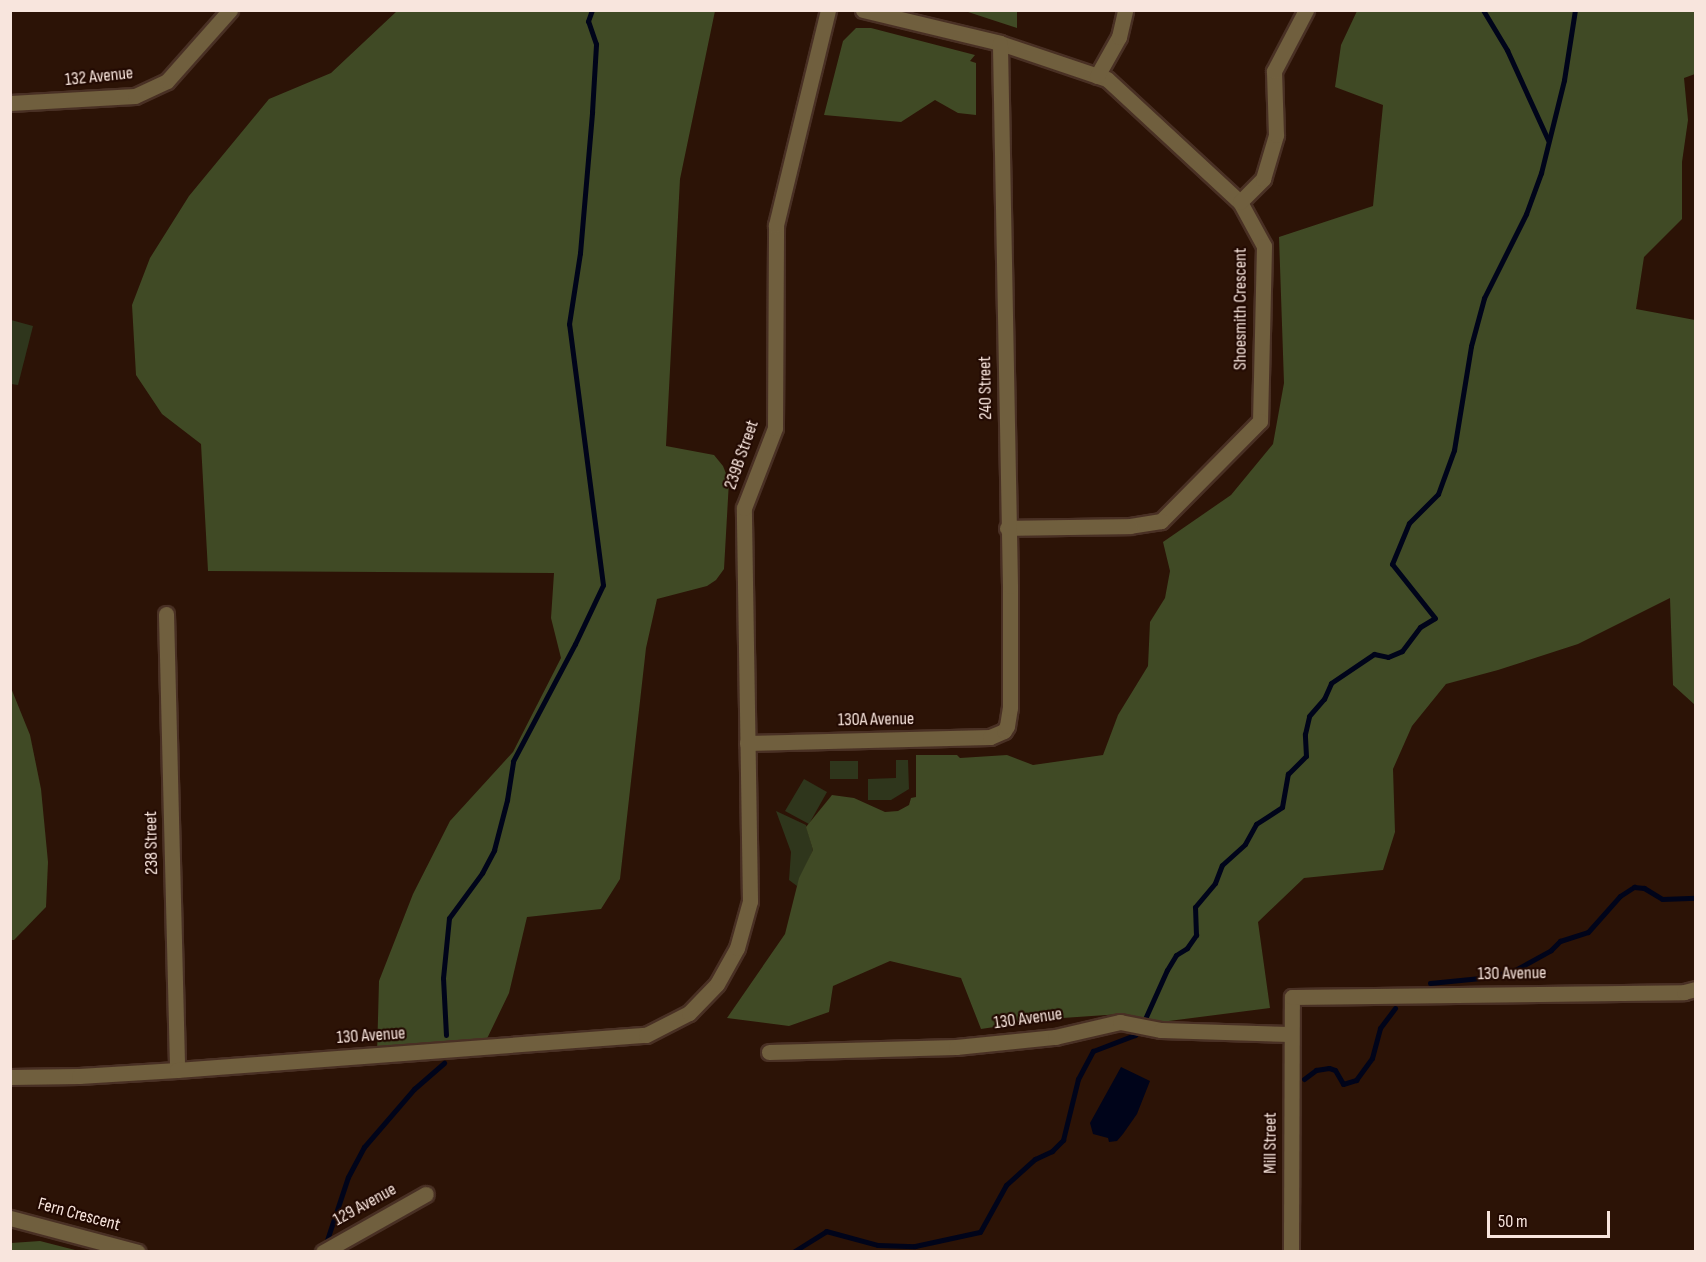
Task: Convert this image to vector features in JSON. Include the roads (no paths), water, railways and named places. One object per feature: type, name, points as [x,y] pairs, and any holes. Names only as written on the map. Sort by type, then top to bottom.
[{"type":"street","name":"132 Avenue","points":[[10,103],[135,96],[167,81],[230,10]]},
{"type":"street","name":"239B Street","points":[[717,984],[737,948],[750,900],[744,508],[775,428],[776,225],[828,10]]},
{"type":"street","points":[[863,10],[999,43]]},
{"type":"street","points":[[1097,76],[1119,37],[1125,10]]},
{"type":"street","points":[[1240,202],[1263,179],[1275,135],[1274,71],[1306,10]]},
{"type":"street","name":"Shoesmith Crescent","points":[[999,43],[1107,79],[1240,202],[1264,246],[1260,421],[1161,521],[1130,526],[1007,528]]},
{"type":"street","name":"240 Street","points":[[999,43],[1010,708],[1010,720],[1004,731]]},
{"type":"street","name":"238 Street","points":[[166,614],[177,1071]]},
{"type":"street","name":"130A Avenue","points":[[747,743],[978,737],[998,735],[1004,731]]},
{"type":"street","name":"130 Avenue","points":[[10,1077],[79,1077],[177,1071],[646,1035],[689,1013],[717,984]]},
{"type":"street","name":"130 Avenue","points":[[769,1053],[956,1047],[1055,1037],[1111,1022],[1130,1022],[1161,1030],[1290,1034],[1292,997],[1684,992],[1695,988]]},
{"type":"street","name":"Mill Street","points":[[1290,1034],[1292,1251]]},
{"type":"street","name":"129 Avenue","points":[[323,1251],[426,1194]]},
{"type":"street","name":"Fern Crescent","points":[[10,1218],[138,1251]]},
{"type":"water","points":[[1121,1067],[1150,1081],[1137,1114],[1117,1141],[1109,1142],[1108,1138],[1093,1134],[1090,1123]]},
{"type":"waterway","points":[[446,1035],[443,978],[449,918],[482,873],[494,850],[507,800],[513,761],[575,644],[603,585],[569,324],[580,253],[592,112],[596,44],[588,21],[592,10]]},
{"type":"waterway","points":[[1483,10],[1507,50],[1548,140]]},
{"type":"waterway","points":[[793,1252],[826,1231],[878,1245],[915,1246],[980,1232],[1006,1185],[1035,1159],[1052,1151],[1063,1140],[1078,1079],[1093,1051],[1135,1035],[1140,1030],[1167,970],[1176,955],[1187,948],[1196,935],[1195,907],[1215,883],[1222,865],[1245,844],[1256,824],[1282,807],[1288,774],[1306,756],[1305,734],[1309,716],[1324,699],[1331,683],[1374,654],[1388,657],[1402,651],[1420,627],[1435,618],[1392,564],[1409,523],[1438,494],[1454,450],[1471,346],[1484,298],[1526,214],[1541,173],[1564,80],[1575,10]]},
{"type":"waterway","points":[[1430,983],[1491,977],[1517,969],[1551,950],[1560,941],[1588,932],[1620,896],[1634,887],[1644,888],[1662,899],[1696,898]]},
{"type":"waterway","points":[[1304,1079],[1316,1070],[1329,1068],[1335,1070],[1343,1084],[1356,1080],[1372,1058],[1380,1028],[1395,1008]]},
{"type":"waterway","points":[[327,1240],[348,1177],[364,1147],[414,1089],[444,1063]]}]
